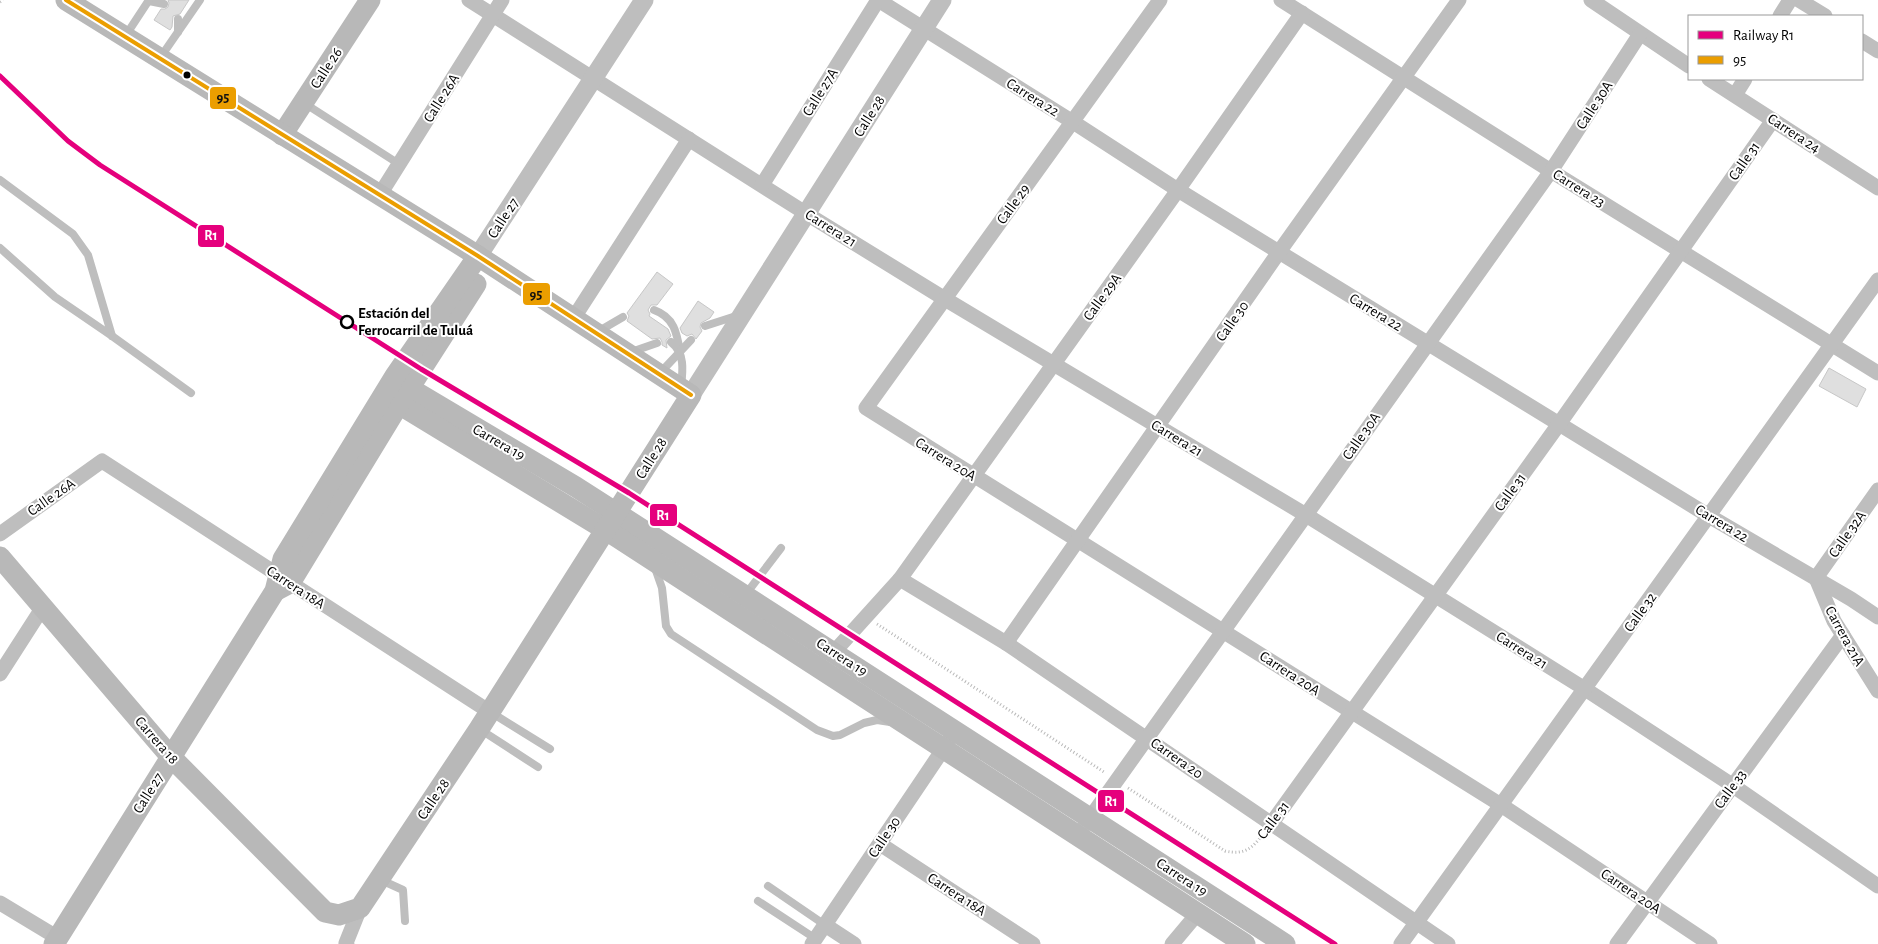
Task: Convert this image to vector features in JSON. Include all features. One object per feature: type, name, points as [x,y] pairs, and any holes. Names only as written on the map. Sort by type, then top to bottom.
[{"type":"main road","points":[[66,0],[483,260],[686,392]]},
{"type":"main road","name":"Calle 26","points":[[282,135],[362,5]]},
{"type":"main road","name":"Calle 27","points":[[56,941],[170,756],[281,583],[283,560],[483,260]]},
{"type":"main road","name":"Carrera 19","points":[[396,392],[568,483],[645,554],[919,732],[950,739],[1090,817],[1285,944]]},
{"type":"main road","name":"Calle 28","points":[[360,908],[479,730],[611,522],[686,392]]},
{"type":"main road","name":"Carrera 19","points":[[611,522],[745,596],[834,652],[1078,835],[1245,944]]},
{"type":"main road","name":"Carrera 18","points":[[0,557],[170,756],[325,912],[339,915],[360,908]]},
{"type":"street","name":"Carrera 21","points":[[470,0],[807,214],[945,299],[1306,515],[1585,689],[1732,785],[1878,886]]},
{"type":"street","name":"Calle 26A","points":[[379,196],[502,0]]},
{"type":"street","name":"Calle 27","points":[[483,260],[644,0]]},
{"type":"street","name":"Carrera 22","points":[[878,0],[1178,190],[1709,516],[1816,578],[1878,617]]},
{"type":"street","name":"Calle 27A","points":[[762,185],[878,0]]},
{"type":"street","name":"Calle 28","points":[[686,392],[742,315],[942,0]]},
{"type":"street","name":"Calle 29","points":[[866,408],[1160,0]]},
{"type":"street","name":"Carrera 23","points":[[1281,0],[1403,78],[1878,373]]},
{"type":"street","name":"Calle 30","points":[[1006,643],[1279,252],[1459,0]]},
{"type":"street","points":[[1591,0],[1688,65]]},
{"type":"street","points":[[1781,15],[1790,0]]},
{"type":"street","points":[[1799,0],[1823,15]]},
{"type":"street","name":"Calle 29A","points":[[834,652],[900,579],[1302,13]]},
{"type":"street","name":"Calle 30A","points":[[1078,835],[1551,170],[1640,34]]},
{"type":"street","points":[[1863,41],[1878,51]]},
{"type":"street","name":"Carrera 24","points":[[1711,80],[1878,188]]},
{"type":"street","points":[[1735,95],[1743,80]]},
{"type":"street","name":"Calle 31","points":[[1271,824],[1559,424],[1773,120]]},
{"type":"street","points":[[573,319],[689,139]]},
{"type":"street","name":"Calle 32","points":[[1401,944],[1878,280]]},
{"type":"street","name":"Carrera 20A","points":[[866,408],[1502,805],[1710,944]]},
{"type":"street","name":"Calle 26A","points":[[0,534],[102,461]]},
{"type":"street","name":"Carrera 18A","points":[[102,461],[281,583],[490,712]]},
{"type":"street","name":"Calle 32A","points":[[1816,578],[1878,490]]},
{"type":"street","name":"Carrera 21A","points":[[1816,578],[1834,621],[1878,691]]},
{"type":"street","name":"Carrera 20","points":[[900,579],[1006,643],[1448,944]]},
{"type":"street","points":[[0,674],[43,607]]},
{"type":"street","name":"Calle 33","points":[[1617,944],[1843,635]]},
{"type":"street","name":"Calle 30","points":[[814,941],[950,739]]},
{"type":"street","name":"Carrera 18A","points":[[880,844],[1033,944]]},
{"type":"street","points":[[0,903],[56,941]]},
{"type":"street","points":[[347,944],[346,942],[360,908]]},
{"type":"street","points":[[1172,944],[1198,913]]},
{"type":"street","points":[[825,925],[854,944]]},
{"type":"lane","points":[[125,37],[149,0],[164,4]]},
{"type":"lane","points":[[159,59],[200,0]]},
{"type":"lane","points":[[362,5],[359,2],[365,0]]},
{"type":"lane","points":[[178,18],[178,32]]},
{"type":"lane","points":[[303,103],[399,164]]},
{"type":"lane","points":[[0,180],[73,234],[88,255],[112,336]]},
{"type":"lane","points":[[0,248],[48,292],[191,393]]},
{"type":"lane","points":[[654,310],[668,318],[675,328],[686,392]]},
{"type":"lane","points":[[705,326],[742,315]]},
{"type":"lane","points":[[596,333],[623,318]]},
{"type":"lane","points":[[659,374],[691,340]]},
{"type":"lane","points":[[671,342],[680,352]]},
{"type":"lane","points":[[627,354],[657,343]]},
{"type":"lane","points":[[745,596],[780,548]]},
{"type":"lane","points":[[645,554],[660,579],[666,626],[671,634],[817,730],[833,736],[840,735],[864,723],[877,720],[919,732]]},
{"type":"lane","points":[[490,712],[550,749]]},
{"type":"lane","points":[[479,730],[538,767]]},
{"type":"lane","points":[[379,879],[403,890],[405,921]]},
{"type":"lane","points":[[768,886],[825,925]]},
{"type":"lane","points":[[758,901],[814,941]]},
{"type":"path","points":[[877,624],[1117,780]]},
{"type":"path","name":"Calle 31","points":[[1117,780],[1216,846],[1237,854],[1251,847],[1271,824]]},
{"type":"building","points":[[168,0],[189,0],[180,14],[173,16],[170,30],[154,20],[161,9],[168,7]]},
{"type":"building","points":[[657,272],[673,284],[657,305],[651,305],[648,310],[649,316],[668,329],[671,336],[666,340],[667,348],[662,345],[660,338],[652,339],[627,321],[629,316],[627,313]]},
{"type":"building","points":[[698,301],[714,312],[710,318],[701,323],[702,331],[696,339],[692,334],[687,336],[682,333],[680,328]]},
{"type":"building","points":[[1829,368],[1866,389],[1857,407],[1819,386]]},
{"type":"rail line","name":"R1","points":[[0,76],[68,141],[100,165],[421,369],[629,493],[1335,944]]},
{"type":"transit line","name":"95","points":[[66,0],[478,256],[691,395]]},
{"type":"place","name":"Estación del Ferrocarril de Tuluá","points":[[347,322]]}]
